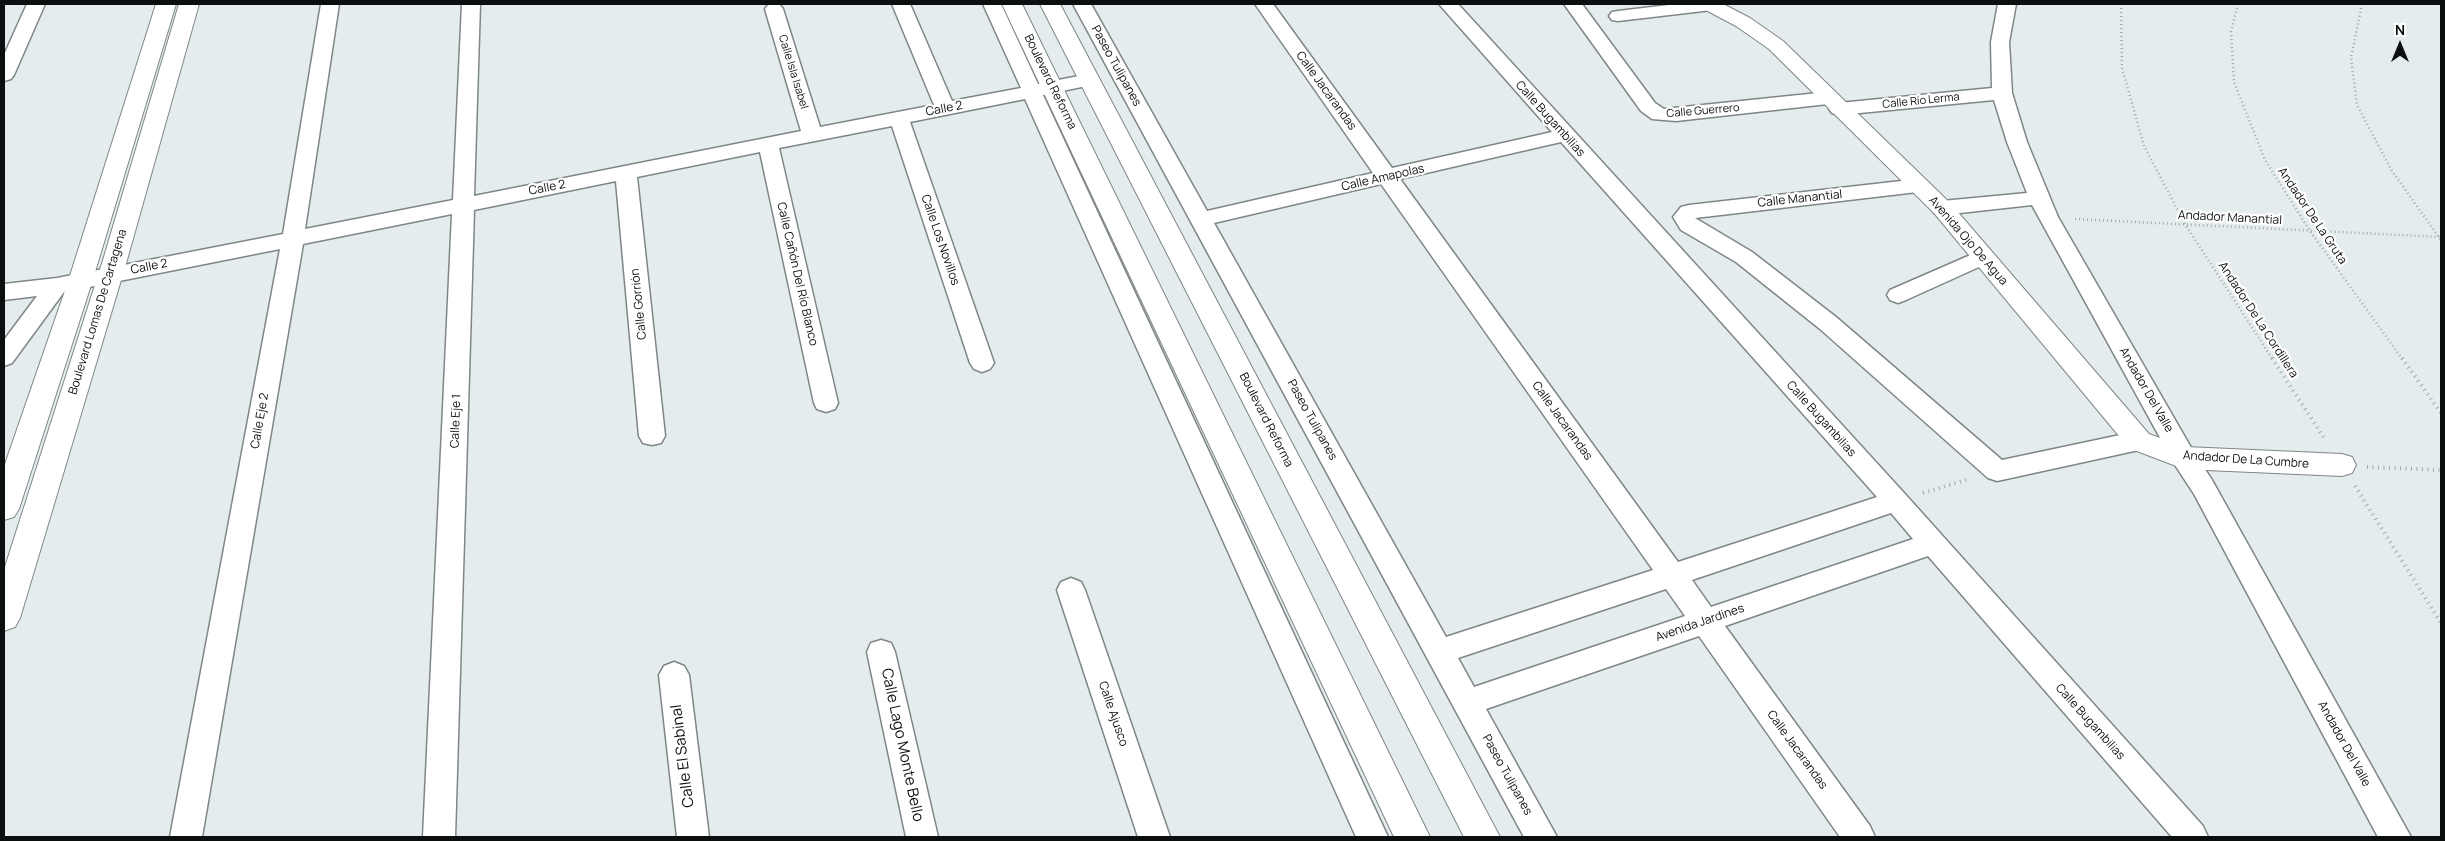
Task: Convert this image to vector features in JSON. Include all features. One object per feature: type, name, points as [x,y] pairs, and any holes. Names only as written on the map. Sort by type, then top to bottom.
[{"type":"street","points":[[4,75],[36,4]]},
{"type":"street","name":"Calle Eje 2","points":[[186,837],[293,238],[330,4]]},
{"type":"street","name":"Calle Eje 1","points":[[439,837],[471,4]]},
{"type":"street","points":[[901,4],[945,109]]},
{"type":"street","points":[[992,4],[1042,89],[1372,837]]},
{"type":"street","name":"Boulevard Reforma","points":[[1012,4],[1042,89],[1412,837]]},
{"type":"street","name":"Boulevard Reforma","points":[[1050,4],[1482,837]]},
{"type":"street","name":"Paseo Tulipanes","points":[[1082,4],[1541,837]]},
{"type":"street","name":"Calle Jacarandas","points":[[1264,4],[1704,622],[1860,837]]},
{"type":"street","name":"Calle Bugambilias","points":[[1448,4],[1564,135],[1896,501],[2192,837]]},
{"type":"street","name":"Calle Guerrero","points":[[1573,4],[1648,108],[1660,115],[1834,104]]},
{"type":"street","points":[[1618,16],[1710,5]]},
{"type":"street","name":"Avenida Ojo De Agua","points":[[1710,5],[1743,22],[1776,45],[1942,208],[2139,441]]},
{"type":"street","name":"Andador Del Valle","points":[[2004,6],[2000,42],[2002,93],[2017,142],[2043,208],[2184,458],[2203,487],[2395,837]]},
{"type":"street","name":"Calle Isla Isabel","points":[[774,9],[812,135]]},
{"type":"street","points":[[4,510],[68,284],[163,12],[188,10]]},
{"type":"street","name":"Boulevard Lomas De Cartagena","points":[[4,618],[110,274],[188,10]]},
{"type":"street","name":"Calle 2","points":[[4,292],[68,284],[110,274],[1089,80]]},
{"type":"street","name":"Calle Río Lerma","points":[[1834,104],[2002,93]]},
{"type":"street","name":"Calle Los Novillos","points":[[898,118],[982,363]]},
{"type":"street","name":"Calle Amapolas","points":[[1201,219],[1564,135]]},
{"type":"street","name":"Calle Cañón Del Río Blanco","points":[[768,144],[826,403]]},
{"type":"street","name":"Calle Gorrión","points":[[626,172],[652,436]]},
{"type":"street","name":"Calle Manantial","points":[[1919,186],[1689,212],[1684,218],[1689,225],[1744,257],[1828,323],[1996,471]]},
{"type":"street","points":[[1942,208],[2043,208]]},
{"type":"street","points":[[1898,296],[1982,257]]},
{"type":"street","points":[[4,357],[68,284]]},
{"type":"street","points":[[1996,471],[2139,441]]},
{"type":"street","name":"Andador De La Cumbre","points":[[2139,441],[2184,458],[2342,465]]},
{"type":"street","points":[[1440,652],[1896,501]]},
{"type":"street","name":"Avenida Jardines","points":[[1468,702],[1932,544]]},
{"type":"street","name":"Calle Ajusco","points":[[1071,590],[1154,837]]},
{"type":"street","name":"Calle Lago Monte Bello","points":[[881,652],[922,837]]},
{"type":"street","name":"Calle El Sabinal","points":[[674,675],[692,837]]},
{"type":"path","name":"Andador De La Cordillera","points":[[2121,4],[2122,68],[2144,146],[2185,224],[2342,465],[2441,623]]},
{"type":"path","name":"Andador De La Gruta","points":[[2238,4],[2231,32],[2234,82],[2265,160],[2310,231],[2441,413]]},
{"type":"path","points":[[2362,4],[2351,58],[2356,106],[2392,170],[2440,238]]},
{"type":"path","name":"Andador Manantial","points":[[2043,208],[2185,224],[2440,238]]},
{"type":"path","points":[[2342,465],[2441,470]]},
{"type":"path","points":[[1896,501],[1996,471]]}]
